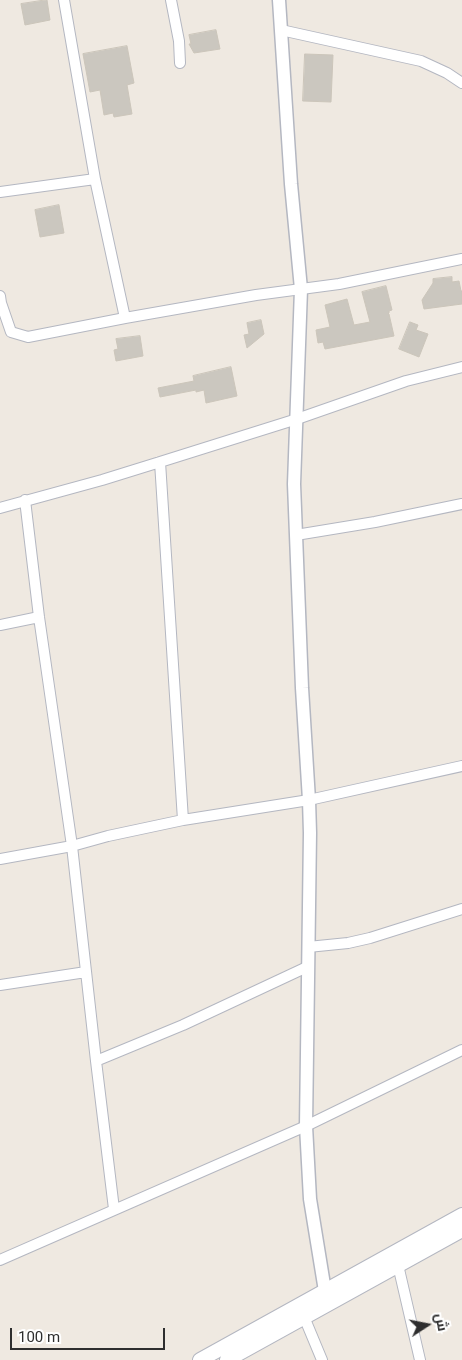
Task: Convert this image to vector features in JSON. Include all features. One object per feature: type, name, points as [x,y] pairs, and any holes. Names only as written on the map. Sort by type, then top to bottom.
[{"type":"main road","points":[[227,1360],[302,1311],[325,1291],[462,1215]]},
{"type":"main road","points":[[200,1360],[462,1233]]},
{"type":"street","points":[[64,0],[95,179],[125,318]]},
{"type":"street","points":[[170,0],[179,41],[180,63]]},
{"type":"street","points":[[280,0],[291,184],[301,289],[294,484],[302,697],[309,800],[310,856],[306,1126],[310,1199],[325,1291]]},
{"type":"street","points":[[281,30],[422,61],[447,73],[462,83]]},
{"type":"street","points":[[0,192],[95,179]]},
{"type":"street","points":[[0,296],[11,332],[28,337],[256,295],[339,284],[462,259]]},
{"type":"street","points":[[0,508],[102,480],[296,419],[406,381],[462,367]]},
{"type":"street","points":[[160,462],[183,820]]},
{"type":"street","points":[[25,500],[39,617],[72,846],[114,1209]]},
{"type":"street","points":[[296,535],[375,522],[462,504]]},
{"type":"street","points":[[0,625],[39,617]]},
{"type":"street","points":[[0,858],[72,846],[108,836],[183,820],[309,800],[462,766]]},
{"type":"street","points":[[308,947],[348,943],[370,938],[462,909]]},
{"type":"street","points":[[96,1061],[183,1024],[307,967]]},
{"type":"street","points":[[0,985],[86,972]]},
{"type":"street","points":[[0,1260],[306,1126],[462,1050]]},
{"type":"street","points":[[398,1265],[420,1360]]},
{"type":"street","points":[[302,1311],[322,1360]]},
{"type":"building","points":[[47,0],[50,20],[25,25],[21,4]]},
{"type":"building","points":[[216,30],[220,49],[194,53],[189,44],[191,44],[189,35]]},
{"type":"building","points":[[127,46],[134,83],[127,85],[132,114],[114,117],[113,113],[104,115],[100,90],[90,92],[83,54]]},
{"type":"building","points":[[305,54],[333,55],[331,102],[303,101]]},
{"type":"building","points":[[59,205],[64,233],[40,237],[35,210]]},
{"type":"building","points":[[452,277],[452,282],[459,281],[462,291],[462,304],[424,309],[422,300],[433,283],[433,279]]},
{"type":"building","points":[[386,286],[392,310],[388,313],[394,336],[325,349],[323,342],[318,343],[316,330],[330,327],[325,305],[347,299],[354,325],[370,322],[362,292]]},
{"type":"building","points":[[261,320],[264,334],[247,348],[244,335],[249,334],[247,323]]},
{"type":"building","points":[[410,322],[418,325],[416,330],[428,334],[419,357],[399,349]]},
{"type":"building","points":[[140,336],[143,356],[116,361],[114,350],[118,349],[116,339]]},
{"type":"building","points":[[231,367],[237,396],[206,403],[204,390],[160,397],[158,388],[194,381],[193,376]]}]
